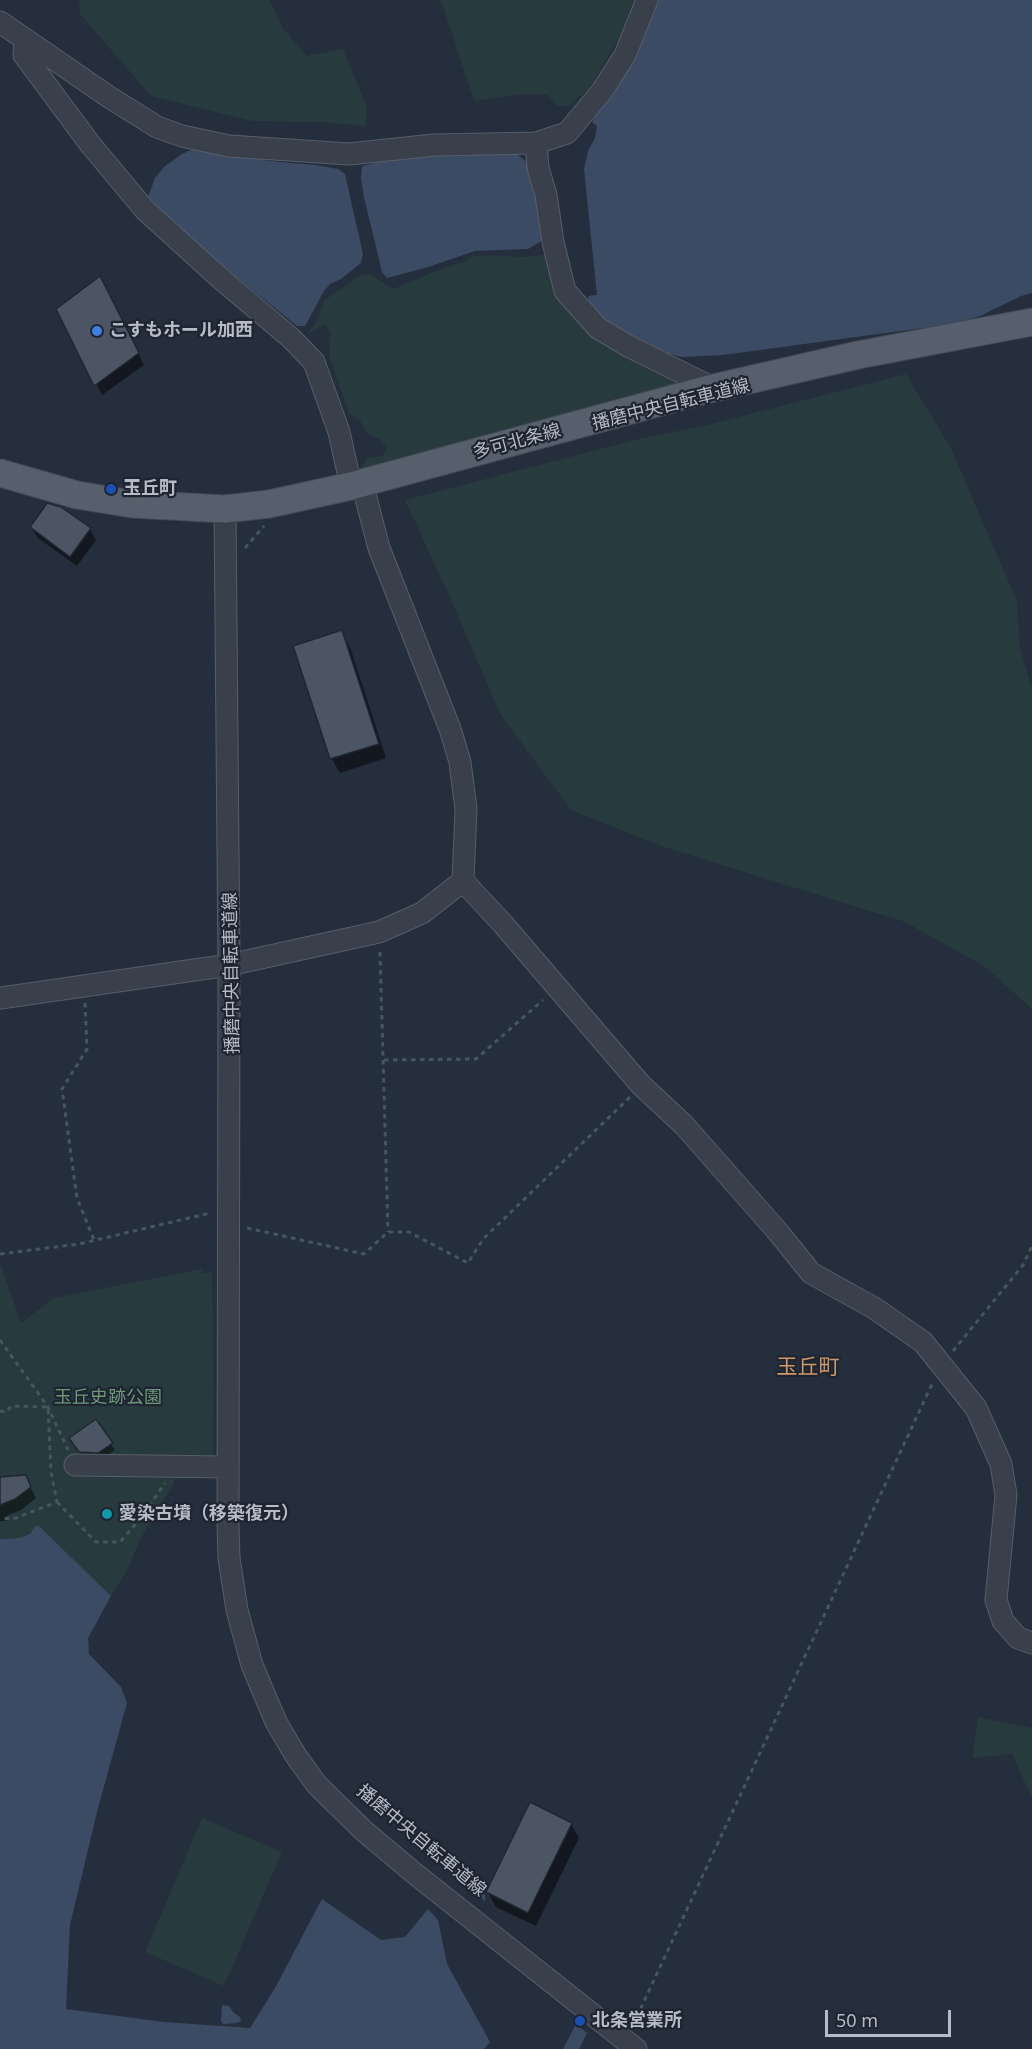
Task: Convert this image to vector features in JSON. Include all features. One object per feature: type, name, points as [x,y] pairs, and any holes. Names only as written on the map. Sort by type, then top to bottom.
[{"type":"main road","name":"多可北条線","points":[[0,473],[77,495],[132,504],[225,509],[291,501],[705,390],[858,355],[1032,322]]},
{"type":"street","points":[[0,22],[157,127],[182,136],[229,146],[349,154],[434,145],[536,143],[567,134],[602,91],[625,55],[647,0]]},
{"type":"street","points":[[25,40],[24,55],[90,144],[145,210],[291,338],[314,362],[356,485],[450,729],[460,762],[466,809],[463,881],[641,1084],[684,1125],[811,1273],[874,1308],[923,1342],[976,1408],[1001,1464],[1006,1495],[996,1600],[1003,1621],[1018,1638],[1032,1643]]},
{"type":"street","points":[[536,143],[538,168],[546,195],[553,242],[566,291],[598,328],[630,347],[703,383],[705,390]]},
{"type":"street","points":[[225,509],[229,965],[228,1467],[229,1558],[237,1610],[252,1665],[276,1722],[317,1785],[364,1831],[631,2045]]},
{"type":"street","points":[[0,998],[229,965],[379,932],[422,913],[463,881]]},
{"type":"street","points":[[75,1465],[228,1467]]},
{"type":"path","points":[[244,548],[268,521]]},
{"type":"path","points":[[379,932],[388,1232]]},
{"type":"path","points":[[84,986],[87,1049],[62,1089],[77,1198],[94,1240]]},
{"type":"path","points":[[384,1060],[476,1059],[558,987]]},
{"type":"path","points":[[246,1228],[364,1254],[388,1232],[409,1232],[468,1263],[483,1239],[641,1084]]},
{"type":"path","points":[[0,1254],[79,1244],[228,1208]]},
{"type":"path","points":[[245,1237],[247,1219]]},
{"type":"path","points":[[631,2045],[941,1365],[993,1304],[1023,1264],[1032,1246]]},
{"type":"path","points":[[0,1340],[48,1407],[75,1465]]},
{"type":"path","points":[[0,1411],[7,1412],[11,1406],[48,1407]]},
{"type":"path","points":[[48,1407],[51,1472],[57,1502],[96,1542],[120,1542],[140,1519],[177,1466]]},
{"type":"path","points":[[0,1519],[16,1518],[57,1502]]},
{"type":"green space","points":[[79,0],[270,0],[282,27],[307,56],[343,49],[366,104],[366,126],[321,122],[251,121],[151,96],[80,14]]},
{"type":"green space","points":[[440,0],[639,0],[634,13],[590,87],[569,106],[557,106],[548,95],[523,94],[474,101]]},
{"type":"green space","points":[[487,255],[523,257],[544,255],[561,294],[688,382],[364,479],[361,466],[368,458],[383,456],[387,447],[379,439],[367,433],[361,422],[349,413],[330,359],[331,334],[325,324],[306,335],[317,321],[325,300],[359,276],[370,274],[393,289],[466,261],[470,257]]},
{"type":"green space","points":[[906,374],[951,448],[1017,601],[1020,648],[1032,689],[1032,1009],[984,966],[905,922],[664,847],[571,810],[500,714],[405,500],[639,439],[707,425]]},
{"type":"green space","name":"玉丘史跡公園","points":[[0,1263],[21,1323],[54,1298],[202,1269],[203,1273],[212,1272],[214,1394],[212,1477],[176,1479],[142,1536],[127,1570],[111,1596],[39,1526],[35,1526],[30,1534],[19,1538],[0,1539]]},
{"type":"green space","points":[[978,1717],[1032,1728],[1032,1798],[1012,1754],[972,1758]]},
{"type":"green space","points":[[202,1818],[282,1852],[224,1986],[145,1952]]},
{"type":"water","points":[[655,0],[1032,0],[1032,293],[980,316],[952,324],[723,355],[681,357],[646,348],[627,337],[590,307],[588,296],[597,295],[584,169],[588,151],[595,138],[597,126],[592,122],[627,67]]},
{"type":"water","points":[[193,149],[270,161],[315,165],[338,169],[345,174],[363,254],[361,263],[341,279],[330,284],[305,326],[297,326],[187,237],[148,197],[155,178],[164,167]]},
{"type":"water","points":[[514,152],[532,166],[542,241],[528,249],[475,251],[387,278],[382,272],[364,197],[361,179],[362,166],[392,159],[430,155]]},
{"type":"water","points":[[35,1526],[39,1526],[111,1596],[88,1638],[89,1654],[121,1687],[127,1703],[98,1808],[70,1925],[66,2009],[164,2022],[250,2028],[275,1988],[322,1899],[381,1940],[405,1937],[428,1909],[438,1920],[447,1964],[490,2042],[484,2049],[0,2049],[0,1539],[19,1538],[30,1534]]},
{"type":"water","points":[[448,1863],[476,1883],[485,1895],[485,1901],[445,1869]]},
{"type":"water","points":[[222,2005],[229,2006],[241,2021],[223,2024],[221,2021]]},
{"type":"water","points":[[576,2024],[587,2033],[579,2049],[563,2049]]},
{"type":"building","name":"こすもホール加西","points":[[100,276],[139,353],[94,386],[56,309]]},
{"type":"building","points":[[47,503],[61,507],[91,528],[70,557],[30,527]]},
{"type":"building","points":[[342,630],[379,744],[330,759],[293,646]]},
{"type":"building","points":[[96,1419],[113,1443],[98,1453],[79,1452],[69,1438]]},
{"type":"building","points":[[26,1475],[31,1487],[15,1499],[0,1505],[0,1477]]},
{"type":"building","points":[[530,1802],[572,1823],[528,1913],[486,1892]]},
{"type":"place","name":"こすもホール加西","points":[[97,331]]},
{"type":"place","name":"玉丘町","points":[[111,489]]},
{"type":"place","name":"愛染古墳（移築復元）","points":[[107,1514]]},
{"type":"place","name":"北条営業所","points":[[580,2021]]},
{"type":"district","name":"玉丘町","points":[[808,1368]]}]
